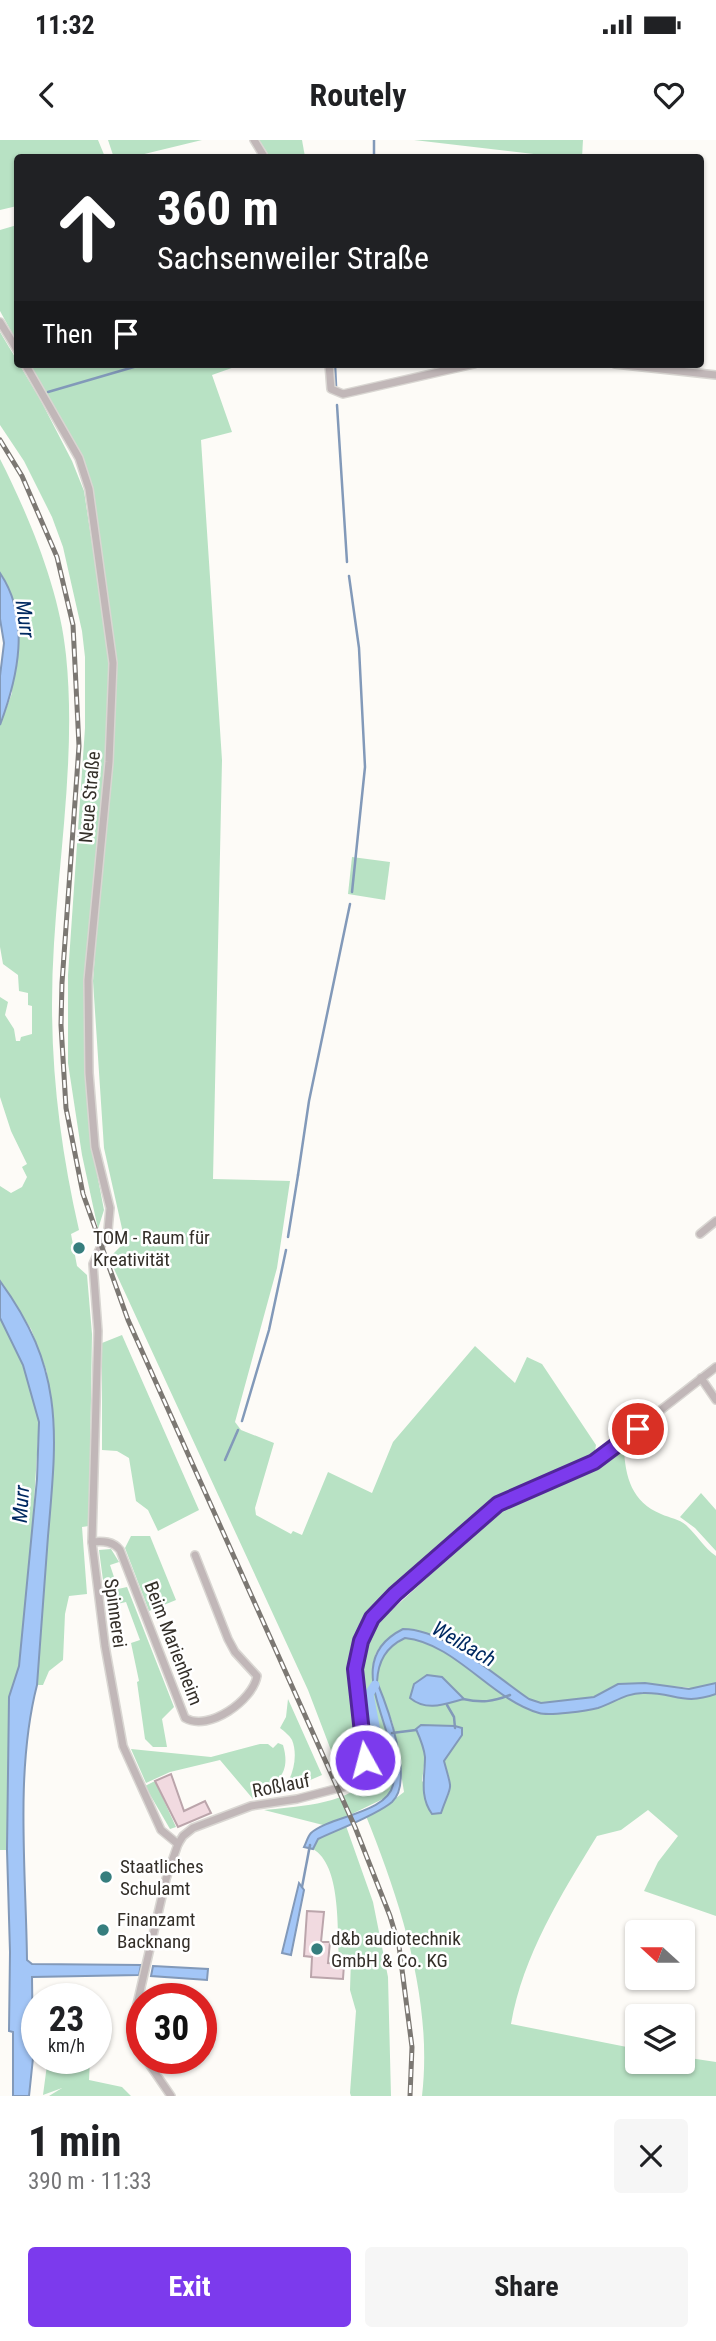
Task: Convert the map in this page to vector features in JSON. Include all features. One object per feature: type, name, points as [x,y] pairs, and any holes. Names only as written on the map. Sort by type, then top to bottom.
[{"type":"street","points":[[0,321],[14,344]]},
{"type":"street","name":"Neue Straße","points":[[27,368],[79,458],[89,489],[113,663],[109,761],[88,980],[89,1073],[94,1135],[110,1208],[108,1230],[100,1246]]},
{"type":"street","points":[[329,368],[331,389],[344,394],[457,368]]},
{"type":"street","points":[[652,368],[716,375]]},
{"type":"street","points":[[700,1234],[716,1221]]},
{"type":"street","name":"Spinnerei","points":[[100,1246],[93,1264],[98,1363],[92,1542],[106,1656],[123,1746],[161,1830],[178,1844]]},
{"type":"street","name":"Roßlauf","points":[[178,1844],[193,1828],[218,1817],[251,1806],[343,1787],[358,1776],[365,1760],[355,1669],[361,1641],[372,1618],[395,1594],[498,1504],[578,1471],[610,1452],[716,1367]]},
{"type":"street","points":[[701,1378],[716,1400]]},
{"type":"street","name":"Beim Marienheim","points":[[92,1542],[107,1541],[120,1550],[185,1718],[193,1723],[210,1722],[226,1713],[256,1685],[257,1676],[235,1653],[195,1555]]},
{"type":"street","points":[[143,1983],[161,1898],[178,1844]]},
{"type":"street","points":[[156,2074],[171,2096]]},
{"type":"green space","points":[[0,140],[98,140],[104,154],[14,154],[14,207],[0,210]]},
{"type":"green space","points":[[108,140],[202,140],[144,154],[113,154]]},
{"type":"green space","points":[[259,140],[302,140],[304,154],[268,154]]},
{"type":"green space","points":[[414,140],[583,140],[582,154],[534,154]]},
{"type":"green space","points":[[14,226],[14,337],[0,311],[0,230]]},
{"type":"green space","points":[[0,332],[14,355],[14,368],[21,368],[40,399],[72,461],[84,491],[110,661],[106,765],[84,979],[85,1074],[90,1137],[104,1210],[98,1229],[82,1155],[68,1063],[68,975],[85,728],[85,657],[82,631],[63,547],[52,517],[24,461],[0,425]]},
{"type":"green space","points":[[32,368],[232,368],[212,375],[232,432],[201,440],[222,760],[213,1179],[290,1181],[277,1268],[235,1422],[241,1430],[274,1443],[255,1508],[256,1515],[291,1534],[293,1531],[302,1535],[328,1472],[372,1493],[393,1442],[475,1346],[515,1383],[527,1357],[542,1364],[596,1445],[594,1457],[495,1501],[372,1611],[360,1629],[349,1663],[359,1759],[357,1766],[342,1779],[308,1690],[109,1258],[125,1242],[104,1148],[93,981],[116,662],[91,487],[81,455]]},
{"type":"green space","points":[[0,459],[42,554],[57,605],[66,655],[69,742],[53,960],[52,1033],[59,1118],[79,1230],[71,1234],[77,1266],[87,1275],[92,1334],[89,1526],[82,1527],[87,1594],[69,1596],[65,1614],[63,1660],[49,1671],[43,1685],[37,1685],[48,1535],[47,1372],[31,1329],[0,1281],[0,1186],[11,1193],[22,1187],[27,1177],[22,1167],[27,1164],[11,1131],[0,1097],[0,997],[8,1002],[5,1015],[14,1029],[16,1041],[32,1034],[32,1006],[28,1005],[28,993],[19,991],[18,975],[3,964],[0,947],[0,725],[12,693],[4,578],[0,573]]},
{"type":"green space","points":[[352,857],[390,862],[385,900],[348,894]]},
{"type":"green space","points":[[0,1318],[23,1365],[39,1422],[32,1534],[19,1667],[9,1697],[7,1850],[0,1850]]},
{"type":"green space","points":[[122,1335],[199,1510],[158,1531],[148,1510],[136,1501],[129,1458],[117,1451],[102,1450],[102,1343]]},
{"type":"green space","points":[[624,1448],[628,1478],[643,1503],[686,1525],[716,1556],[716,1683],[699,1689],[618,1684],[594,1697],[541,1703],[529,1700],[476,1661],[414,1629],[384,1643],[375,1656],[373,1672],[376,1692],[392,1758],[393,1778],[389,1796],[327,1826],[264,1810],[332,1800],[356,1789],[365,1781],[371,1757],[364,1659],[381,1620],[501,1510],[576,1478]]},
{"type":"green space","points":[[701,1493],[716,1510],[716,1551],[695,1528],[680,1517]]},
{"type":"green space","points":[[131,1536],[150,1536],[176,1600],[149,1611],[125,1548]]},
{"type":"green space","points":[[111,1549],[119,1562],[110,1565],[118,1589],[127,1587],[174,1707],[162,1719],[167,1747],[153,1747],[145,1739],[139,1681],[131,1643],[140,1640],[126,1602],[113,1605],[105,1595],[99,1550]]},
{"type":"green space","points":[[405,1638],[423,1642],[457,1660],[505,1696],[544,1714],[593,1709],[637,1693],[687,1698],[716,1694],[716,1916],[644,1891],[658,1862],[678,1836],[648,1810],[621,1830],[597,1836],[557,1903],[534,1950],[524,1974],[511,2024],[625,2047],[625,2074],[695,2074],[695,2059],[716,2062],[716,2096],[422,2096],[423,2024],[411,1953],[391,1883],[366,1816],[404,1792],[393,1724],[377,1682],[379,1667],[386,1651]],"holes":[[[421,1725],[455,1726],[462,1729],[462,1735],[444,1761],[450,1787],[444,1803],[422,1781],[425,1758]]]},
{"type":"green space","points":[[288,1699],[322,1775],[280,1793],[291,1775],[295,1754],[292,1740],[280,1728],[286,1717]]},
{"type":"green space","points":[[278,1743],[283,1745],[285,1756],[280,1778],[253,1799],[220,1760],[170,1772],[146,1783],[131,1749],[211,1757],[260,1744],[268,1744],[273,1748]]},
{"type":"green space","points":[[155,1781],[176,1827],[170,1829],[145,1786]]},
{"type":"green space","points":[[346,1826],[373,1902],[388,1977],[391,2096],[351,2096],[350,2093],[356,2011],[350,1990],[351,1958],[339,1956],[333,1883],[322,1857],[313,1849],[318,1839]]},
{"type":"green space","points":[[46,2074],[89,2074],[89,2080],[122,2087],[131,2096],[49,2096],[62,2088],[43,2095]]},
{"type":"water","points":[[0,573],[16,609],[18,648],[12,687],[0,725],[0,676],[4,643],[0,619]]},
{"type":"water","points":[[0,1281],[21,1313],[36,1344],[46,1373],[54,1433],[37,1685],[30,1718],[24,1786],[27,1960],[32,1964],[141,1965],[139,1975],[32,1977],[32,1983],[21,1983],[21,2074],[31,2074],[29,2096],[13,2096],[13,2032],[9,2031],[9,1697],[19,1666],[37,1479],[39,1422],[23,1365],[0,1318]]},
{"type":"water","points":[[403,1629],[419,1631],[452,1645],[529,1699],[541,1703],[594,1697],[618,1684],[645,1683],[689,1689],[716,1683],[716,1694],[687,1699],[637,1693],[593,1709],[544,1714],[505,1697],[440,1650],[405,1638],[384,1656],[377,1682],[397,1743],[401,1778],[398,1792],[392,1802],[377,1812],[318,1839],[313,1849],[304,1847],[311,1833],[320,1827],[369,1808],[389,1794],[393,1785],[394,1764],[377,1700],[373,1679],[374,1660],[383,1643]]},
{"type":"water","points":[[427,1675],[442,1677],[464,1699],[436,1706],[416,1702],[410,1698],[414,1684]]},
{"type":"water","points":[[421,1725],[462,1728],[462,1735],[444,1761],[450,1787],[441,1813],[432,1814],[425,1800],[425,1757],[416,1729]]},
{"type":"water","points":[[299,1883],[304,1890],[291,1955],[282,1953]]},
{"type":"water","points":[[153,1966],[208,1969],[207,1980],[151,1976]]},
{"type":"building","points":[[171,1774],[184,1811],[205,1801],[211,1813],[178,1827],[155,1781]]},
{"type":"building","name":"d&b audiotechnik GmbH & Co. KG","points":[[307,1911],[324,1912],[321,1942],[330,1942],[328,1963],[344,1964],[343,1979],[311,1977],[312,1957],[304,1956]]},
{"type":"waterway","points":[[374,140],[374,154]]},
{"type":"waterway","points":[[48,392],[130,368]]},
{"type":"waterway","points":[[335,368],[336,386]]},
{"type":"waterway","points":[[337,405],[347,562]]},
{"type":"waterway","points":[[349,576],[359,648],[365,767],[352,892]]},
{"type":"waterway","points":[[298,1175],[309,1101],[350,904]]},
{"type":"waterway","points":[[288,1237],[298,1175]]},
{"type":"waterway","points":[[242,1421],[269,1330],[286,1250]]},
{"type":"waterway","points":[[225,1460],[238,1430]]},
{"type":"waterway","points":[[375,1685],[369,1694],[383,1768],[388,1770]]},
{"type":"waterway","points":[[463,1699],[487,1701],[510,1695]]},
{"type":"waterway","points":[[447,1705],[454,1717],[455,1728]]},
{"type":"waterway","points":[[392,1733],[416,1730]]},
{"type":"waterway","name":"Weißach","points":[[302,1887],[310,1845]]},
{"type":"railway","points":[[0,440],[22,476],[57,557],[73,625],[79,746],[61,1025],[66,1108],[83,1194],[128,1320],[355,1827],[390,1916],[399,1946],[412,2047],[410,2096]]},
{"type":"place","name":"TOM - Raum für Kreativität","points":[[79,1248]]},
{"type":"place","name":"Staatliches Schulamt","points":[[106,1877]]},
{"type":"place","name":"Finanzamt Backnang","points":[[103,1930]]},
{"type":"place","name":"d&b audiotechnik GmbH & Co. KG","points":[[317,1949]]},
{"type":"route","points":[[365,1760],[355,1669],[365,1629],[381,1607],[498,1504],[578,1471],[610,1452],[638,1429]]},
{"type":"water label","name":"Murr","points":[[25,619]]},
{"type":"water label","name":"Murr","points":[[21,1504]]}]
